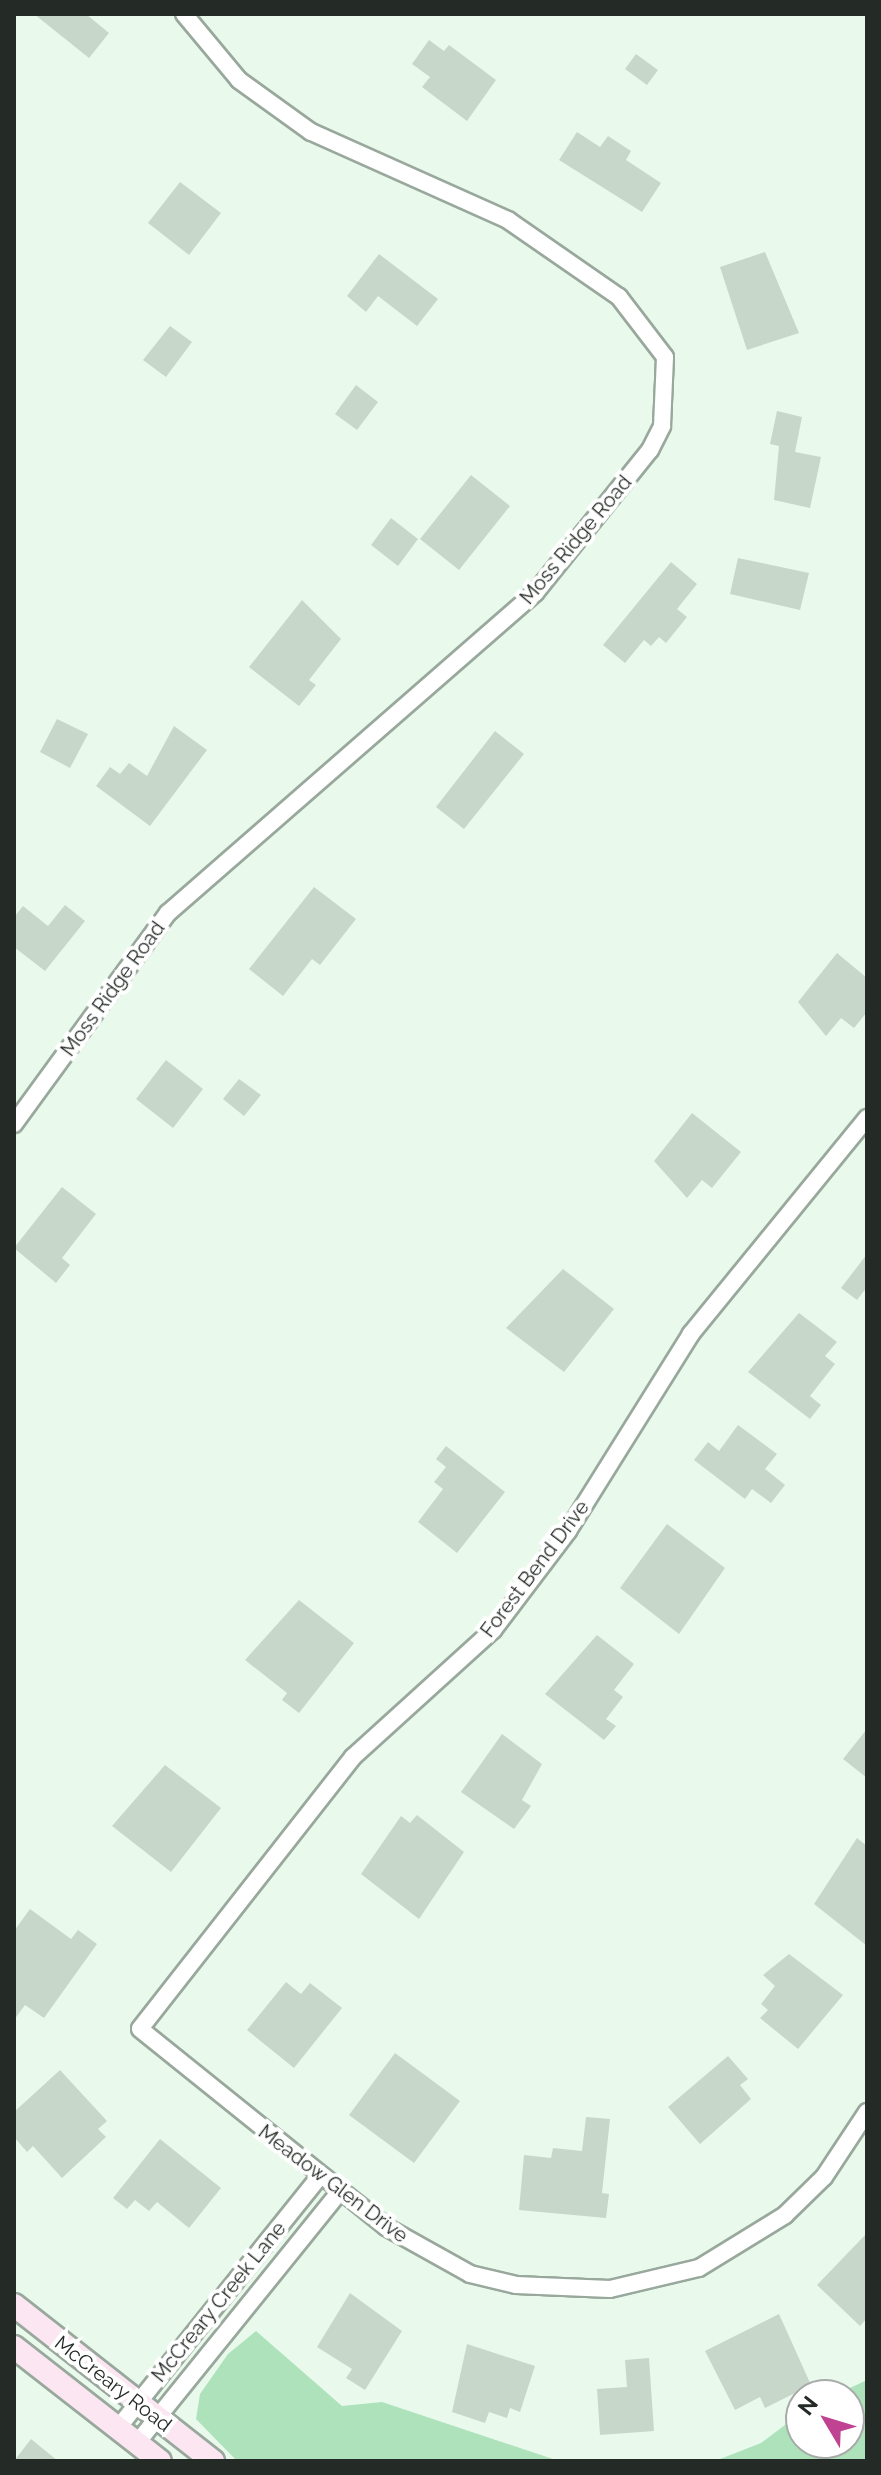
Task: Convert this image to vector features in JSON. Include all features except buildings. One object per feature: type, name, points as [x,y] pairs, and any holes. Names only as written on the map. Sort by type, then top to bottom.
[{"type":"main road","name":"McCreary Road","points":[[14,2305],[213,2461]]},
{"type":"main road","name":"McCreary Road","points":[[14,2347],[160,2461]]},
{"type":"street","name":"Moss Ridge Road","points":[[14,1124],[168,913],[535,593],[650,450],[662,426],[665,357],[619,297],[508,220],[298,124],[239,80],[184,14]]},
{"type":"street","name":"Forest Bend Drive","points":[[140,2029],[353,1757],[493,1630],[568,1531],[691,1334],[867,1118]]},
{"type":"street","name":"Meadow Glen Drive","points":[[140,2029],[340,2191],[427,2254],[470,2274],[560,2290],[651,2283],[699,2268],[785,2215],[824,2177],[867,2112]]},
{"type":"street","name":"McCreary Creek Lane","points":[[118,2428],[321,2175]]},
{"type":"street","name":"McCreary Creek Lane","points":[[137,2443],[340,2191]]},
{"type":"green space","points":[[256,2331],[342,2406],[382,2402],[559,2461],[237,2461],[196,2419],[200,2394],[228,2354]]},
{"type":"green space","points":[[865,2381],[867,2461],[715,2461],[761,2443],[785,2425],[785,2459],[865,2459]]}]
